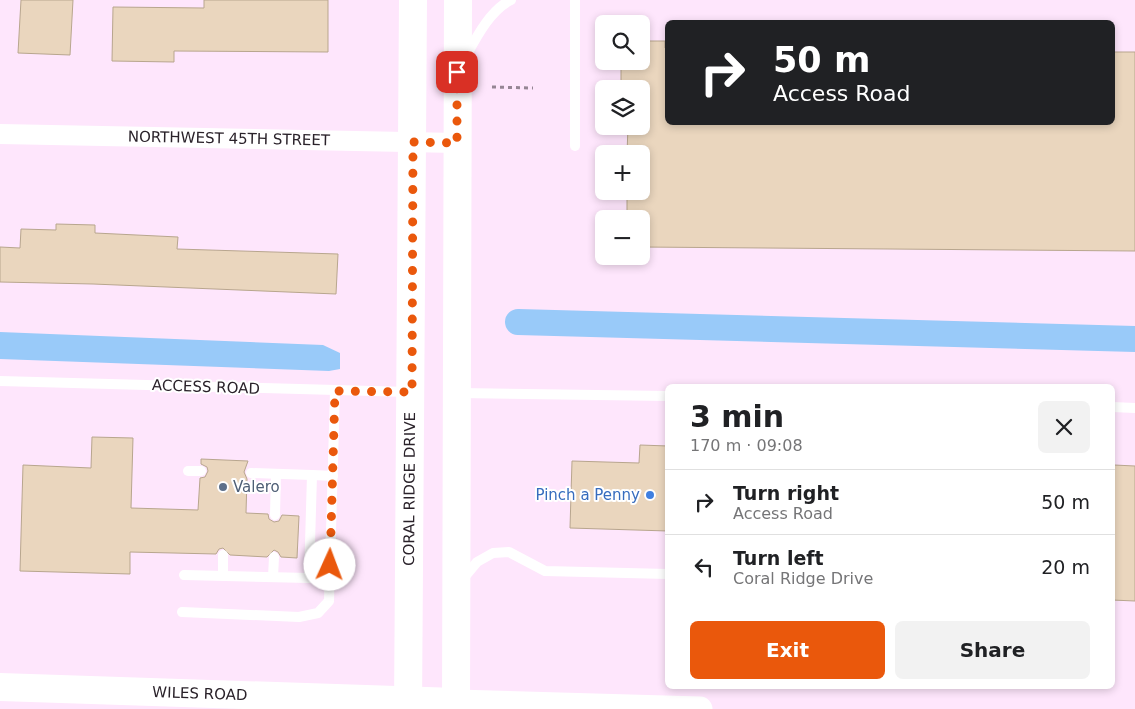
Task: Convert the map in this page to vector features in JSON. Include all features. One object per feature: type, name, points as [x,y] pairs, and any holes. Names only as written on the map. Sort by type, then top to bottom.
[{"type":"main road","name":"CORAL RIDGE DRIVE","points":[[408,704],[412,392],[413,0]]},
{"type":"main road","points":[[456,705],[458,0]]},
{"type":"main road","name":"WILES ROAD","points":[[0,687],[456,705]]},
{"type":"street","name":"NORTHWEST 45TH STREET","points":[[0,134],[457,143]]},
{"type":"street","name":"WILES ROAD","points":[[456,705],[700,709]]},
{"type":"lane","points":[[457,72],[480,31],[504,3],[511,0]]},
{"type":"lane","points":[[575,0],[575,146]]},
{"type":"lane","name":"ACCESS ROAD","points":[[0,381],[412,392]]},
{"type":"lane","points":[[182,612],[299,617],[318,613],[329,601],[335,391]]},
{"type":"lane","points":[[458,393],[665,396]]},
{"type":"lane","points":[[1115,407],[1135,408]]},
{"type":"lane","points":[[188,471],[201,471]]},
{"type":"lane","points":[[251,473],[333,476]]},
{"type":"lane","points":[[275,516],[276,474]]},
{"type":"lane","points":[[184,574],[309,578],[312,476]]},
{"type":"lane","points":[[456,587],[477,562],[493,552],[509,552],[545,571],[665,574]]},
{"type":"lane","points":[[223,576],[224,555]]},
{"type":"lane","points":[[273,577],[274,557]]},
{"type":"path","points":[[492,87],[533,88]]},
{"type":"water","points":[[0,332],[323,345],[340,353],[340,369],[329,371],[0,359]]},
{"type":"building","points":[[21,0],[73,0],[70,55],[18,53]]},
{"type":"building","points":[[204,0],[328,0],[328,52],[174,51],[174,62],[112,61],[113,7],[204,8]]},
{"type":"building","points":[[650,41],[665,41],[665,125],[1115,125],[1115,52],[1135,52],[1135,251],[650,247],[650,210],[627,210],[627,200],[650,200],[650,145],[627,145],[628,135],[650,135],[650,80],[621,80],[621,70],[650,70]]},
{"type":"building","points":[[56,224],[95,225],[95,233],[178,237],[177,249],[338,254],[336,294],[0,282],[0,247],[20,248],[21,229],[56,230]]},
{"type":"building","points":[[92,437],[133,438],[131,508],[198,510],[200,478],[205,477],[208,471],[207,467],[201,464],[201,459],[248,461],[244,472],[247,479],[246,513],[268,514],[269,519],[274,522],[279,521],[282,515],[299,516],[297,558],[281,557],[274,550],[267,557],[230,555],[223,548],[219,549],[216,554],[130,552],[130,574],[20,571],[23,465],[91,468]]},
{"type":"building","points":[[640,445],[665,446],[665,531],[570,528],[572,461],[639,463]]},
{"type":"building","points":[[1115,465],[1135,466],[1135,601],[1115,600]]},
{"type":"waterway","points":[[518,322],[1135,339]]},
{"type":"place","name":"Valero","points":[[223,487]]},
{"type":"place","name":"Pinch a Penny","points":[[650,495]]},
{"type":"route","points":[[330,565],[335,391],[412,392],[413,142],[457,143],[457,72]]}]
